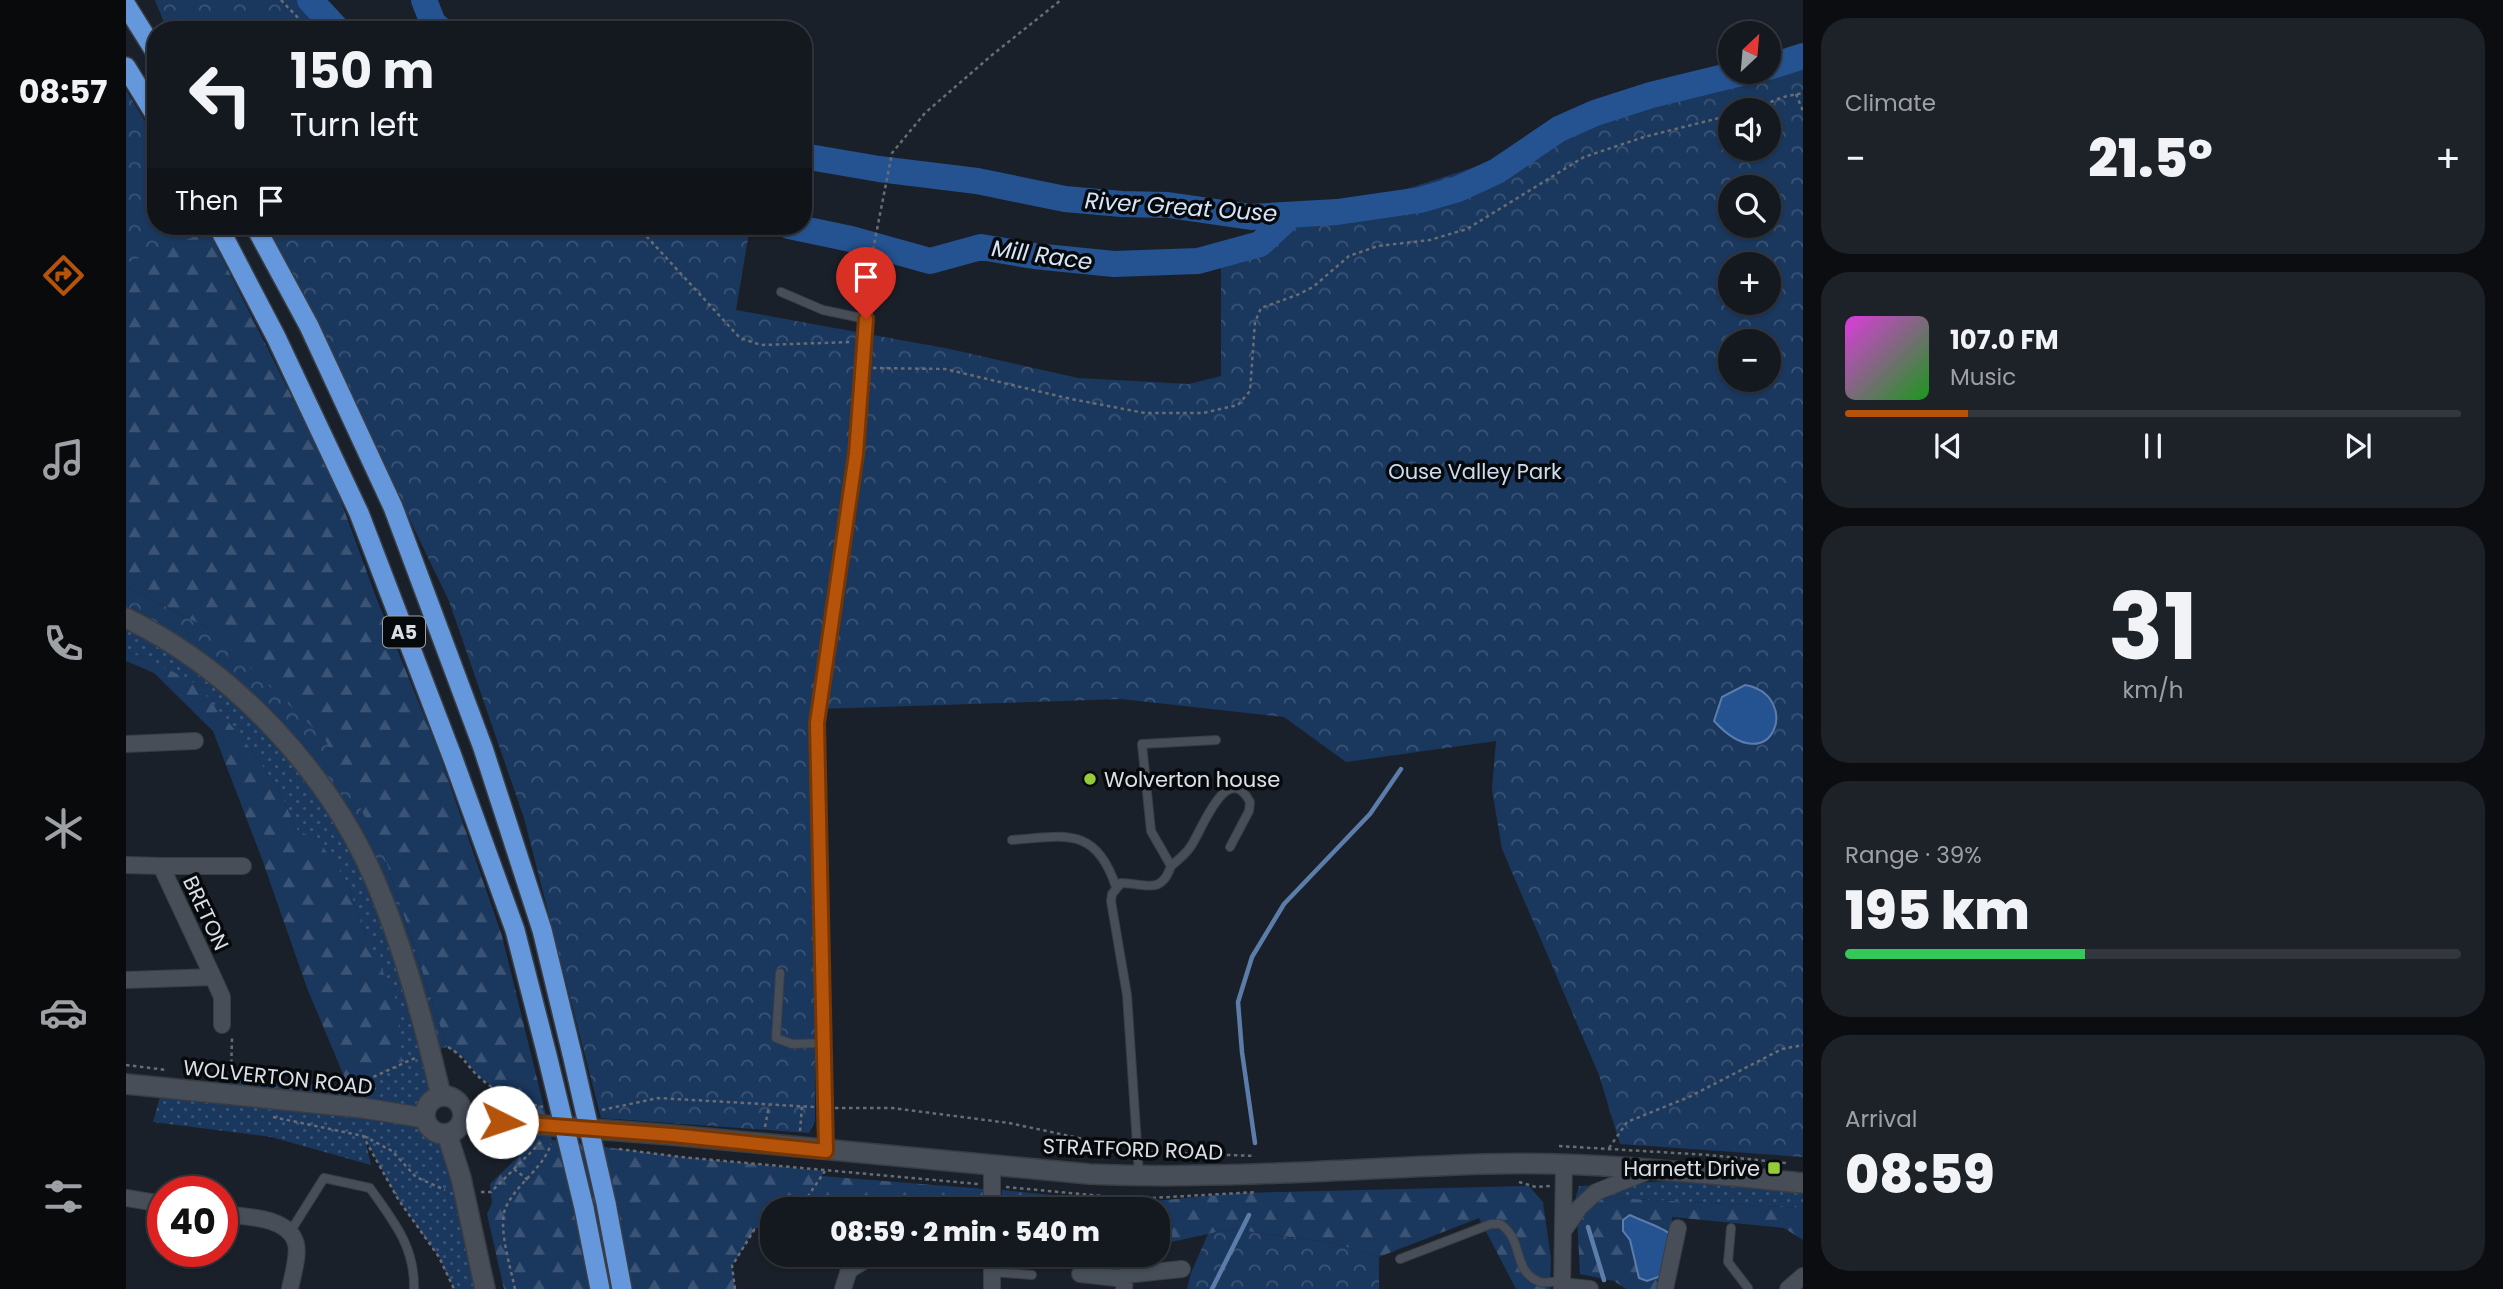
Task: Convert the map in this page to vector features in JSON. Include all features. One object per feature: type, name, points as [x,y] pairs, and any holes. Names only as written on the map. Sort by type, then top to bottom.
[{"type":"highway","points":[[126,5],[147,39]]},
{"type":"highway","points":[[126,67],[147,101]]},
{"type":"highway","name":"A5","points":[[223,235],[276,337],[364,526],[515,930],[584,1208],[600,1289]]},
{"type":"highway","name":"A5","points":[[261,235],[309,326],[393,507],[484,748],[542,930],[606,1203],[622,1289]]},
{"type":"street","points":[[126,618],[188,654],[252,708],[294,752],[328,797],[373,877],[403,954],[441,1096]]},
{"type":"street","points":[[126,744],[195,741]]},
{"type":"street","name":"BRETON","points":[[126,865],[243,866]]},
{"type":"street","name":"BRETON","points":[[161,866],[222,997],[222,1025]]},
{"type":"street","name":"BRETON","points":[[126,980],[214,977]]},
{"type":"street","name":"WOLVERTON ROAD","points":[[126,1084],[363,1108],[425,1118]]},
{"type":"street","points":[[441,1096],[448,1096],[459,1102],[464,1113],[460,1126],[447,1134],[435,1132],[425,1118],[429,1103],[441,1096]]},
{"type":"street","name":"STRATFORD ROAD","points":[[463,1119],[672,1135],[825,1161],[992,1166],[1139,1177],[1286,1174],[1488,1164],[1564,1164],[1656,1169],[1803,1183]]},
{"type":"street","points":[[447,1134],[461,1178],[485,1289]]},
{"type":"street","points":[[1564,1164],[1562,1285],[1590,1289]]},
{"type":"street","points":[[992,1166],[992,1197]]},
{"type":"street","points":[[1564,1230],[1596,1192],[1656,1169]]},
{"type":"street","points":[[126,1198],[147,1201]]},
{"type":"street","points":[[238,1216],[276,1222],[290,1232],[297,1246],[290,1289]]},
{"type":"street","points":[[1665,1289],[1678,1228]]},
{"type":"street","points":[[843,1289],[849,1270],[854,1267]]},
{"type":"street","points":[[992,1267],[992,1289]]},
{"type":"street","points":[[1080,1274],[1125,1284],[1125,1275],[1182,1269]]},
{"type":"street","points":[[1788,1289],[1803,1276]]},
{"type":"lane","points":[[825,1161],[817,723],[856,454],[871,260]]},
{"type":"lane","points":[[781,292],[823,310],[866,319]]},
{"type":"lane","points":[[1171,866],[1151,831],[1142,744],[1216,740]]},
{"type":"lane","points":[[1139,1177],[1127,995],[1111,901],[1116,887],[1121,883],[1153,887],[1165,880],[1171,866],[1192,845],[1217,798],[1223,791],[1232,789],[1241,791],[1250,802],[1249,811],[1230,847]]},
{"type":"lane","points":[[1012,840],[1063,836],[1086,843],[1103,855],[1116,887]]},
{"type":"lane","points":[[779,973],[776,1038],[792,1044],[822,1043]]},
{"type":"lane","points":[[290,1232],[324,1178],[370,1188],[403,1234],[412,1259],[414,1289]]},
{"type":"lane","points":[[1400,1259],[1491,1224],[1500,1224],[1514,1237],[1522,1268],[1541,1282],[1562,1285]]},
{"type":"lane","points":[[1731,1228],[1728,1262],[1748,1287]]},
{"type":"lane","points":[[992,1272],[1032,1275]]},
{"type":"path","points":[[281,0],[301,21]]},
{"type":"path","points":[[871,260],[892,153],[925,113],[1060,0]]},
{"type":"path","points":[[1781,99],[1803,93]]},
{"type":"path","points":[[1796,94],[1803,111]]},
{"type":"path","points":[[863,367],[945,369],[1071,399],[1145,413],[1203,413],[1238,405],[1250,391],[1255,322],[1261,308],[1313,286],[1349,256],[1378,246],[1430,240],[1467,229],[1584,157],[1644,136],[1718,118]]},
{"type":"path","points":[[645,235],[740,338],[766,345],[864,342]]},
{"type":"path","points":[[222,1025],[232,1032],[231,1077]]},
{"type":"path","points":[[1794,1164],[1609,1148],[1627,1122],[1689,1097],[1782,1049],[1803,1045]]},
{"type":"path","points":[[300,1083],[349,1088],[447,1047],[462,1056],[479,1077],[507,1096],[540,1107]]},
{"type":"path","points":[[599,1111],[658,1098],[824,1108],[892,1108],[1009,1123],[1138,1151],[1258,1156]]},
{"type":"path","points":[[765,1130],[769,1105]]},
{"type":"path","points":[[268,1116],[363,1136],[391,1151],[416,1177],[444,1190]]},
{"type":"path","points":[[363,1136],[398,1199],[439,1257],[454,1289]]},
{"type":"path","points":[[478,1192],[491,1192],[544,1139]]},
{"type":"path","points":[[515,1289],[503,1223],[506,1208],[547,1156],[552,1140]]},
{"type":"path","points":[[807,1197],[825,1161]]},
{"type":"path","points":[[513,1169],[528,1180]]},
{"type":"path","points":[[735,1289],[732,1266],[754,1230],[760,1227]]},
{"type":"green space","points":[[155,0],[310,0],[330,21],[163,21]]},
{"type":"green space","name":"Ouse Valley Park","points":[[1803,44],[1803,1157],[1620,1144],[1599,1075],[1502,849],[1492,790],[1496,741],[1346,762],[1284,717],[1121,699],[818,709],[822,1006],[815,1055],[815,1121],[809,1133],[601,1118],[524,818],[449,601],[317,328],[269,235],[748,235],[736,310],[950,349],[1078,378],[1189,384],[1221,376],[1221,242],[1258,236],[1544,145],[1718,78],[1718,84],[1782,84],[1782,52]]},
{"type":"green space","points":[[126,90],[147,124],[147,235],[199,235],[126,263]]},
{"type":"green space","points":[[147,161],[147,235],[211,235],[332,477],[376,597],[438,750],[502,936],[552,1140],[681,1157],[825,1171],[822,1176],[984,1189],[984,1197],[760,1197],[760,1227],[754,1230],[732,1266],[735,1289],[504,1289],[487,1214],[492,1203],[490,1184],[522,1153],[491,1085],[479,1077],[462,1056],[447,1047],[383,852],[209,629],[126,586],[126,211]]},
{"type":"green space","points":[[126,586],[209,629],[325,739],[383,852],[447,1047],[430,1052],[352,836],[252,708],[126,618]]},
{"type":"green space","points":[[126,618],[188,654],[294,752],[373,877],[434,1098],[429,1103],[426,1119],[432,1128],[443,1134],[485,1289],[454,1289],[439,1257],[398,1199],[365,1139],[371,1165],[271,1137],[153,1122],[161,1093],[236,1096],[237,1078],[350,1088],[402,1063],[368,940],[345,879],[319,842],[297,830],[278,788],[249,747],[148,659],[126,652]]},
{"type":"green space","points":[[126,652],[148,659],[197,684],[249,747],[278,788],[297,830],[319,841],[345,879],[368,940],[399,1006],[402,1063],[349,1088],[307,988],[213,731],[154,673],[126,661]]},
{"type":"green space","points":[[1668,1181],[1803,1191],[1803,1208],[1576,1196],[1579,1186]]},
{"type":"green space","points":[[1529,1186],[1543,1202],[1551,1259],[1550,1289],[1516,1289],[1479,1218],[1379,1257],[1333,1243],[1231,1229],[1170,1242],[1170,1200],[1238,1193]]},
{"type":"green space","points":[[1002,1190],[1073,1197],[1002,1197]]},
{"type":"green space","points":[[1576,1196],[1803,1208],[1803,1240],[1784,1228],[1672,1217],[1673,1231],[1660,1289],[1626,1289],[1614,1281],[1580,1274]],"holes":[[[1630,1215],[1652,1227],[1663,1227],[1633,1257],[1630,1240],[1623,1231],[1623,1220]]]},
{"type":"green space","points":[[1231,1229],[1333,1243],[1379,1257],[1379,1289],[1187,1289],[1208,1234]]},
{"type":"shaded area","points":[[1745,685],[1763,692],[1773,704],[1776,718],[1773,731],[1765,740],[1752,744],[1735,738],[1714,721],[1722,697]]},
{"type":"shaded area","points":[[1630,1215],[1670,1234],[1661,1276],[1647,1281],[1639,1278],[1630,1240],[1623,1231],[1623,1220]]},
{"type":"waterway","name":"Mill Race","points":[[310,0],[330,21]]},
{"type":"waterway","name":"River Great Ouse","points":[[424,0],[432,21]]},
{"type":"waterway","name":"River Great Ouse","points":[[1782,63],[1803,56]]},
{"type":"waterway","name":"Mill Race","points":[[812,158],[977,181],[1065,199],[1168,205],[1251,217],[1337,212],[1420,200],[1458,189],[1497,171],[1559,129],[1595,113],[1651,95],[1718,79]]},
{"type":"waterway","name":"Mill Race","points":[[812,231],[930,261],[981,247],[1034,256],[1114,264],[1198,261],[1260,244],[1289,217]]},
{"type":"waterway","points":[[1255,1143],[1238,1002],[1252,957],[1284,904],[1370,814],[1401,769]]},
{"type":"waterway","points":[[1212,1289],[1249,1215]]},
{"type":"waterway","points":[[1588,1227],[1604,1280]]},
{"type":"place","name":"Wolverton house","points":[[1090,779]]},
{"type":"place","name":"Harnett Drive","points":[[1774,1168]]},
{"type":"route","points":[[502,1122],[672,1135],[826,1151],[817,723],[856,454],[866,319]]}]
